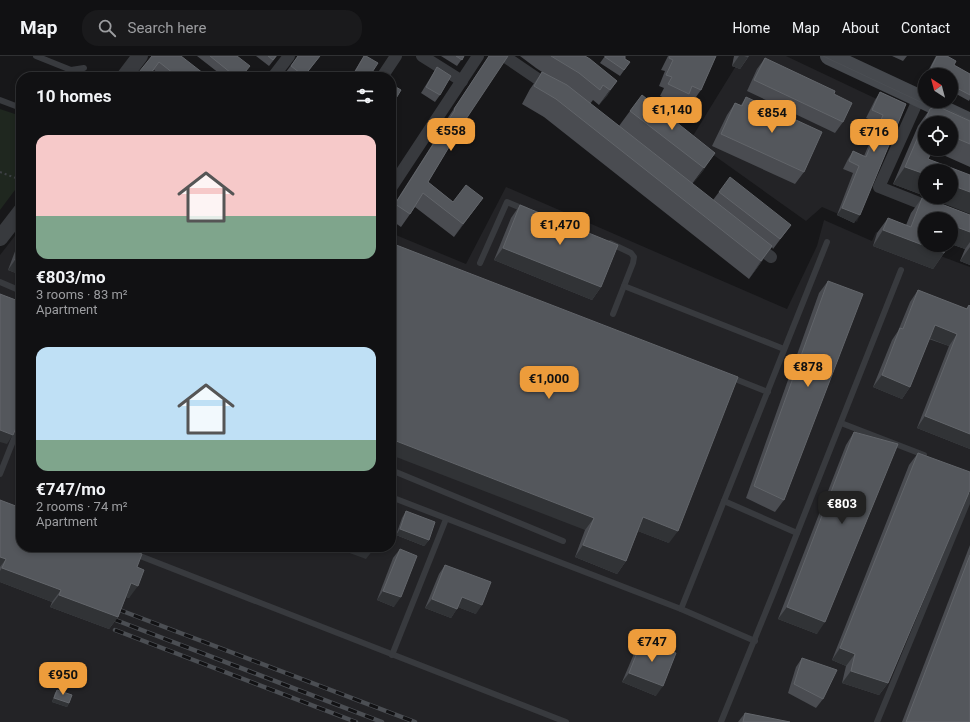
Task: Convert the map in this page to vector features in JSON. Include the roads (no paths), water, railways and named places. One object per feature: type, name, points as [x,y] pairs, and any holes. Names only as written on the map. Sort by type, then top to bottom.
[{"type":"main road","points":[[829,56],[918,98]]},
{"type":"main road","points":[[940,108],[970,122]]},
{"type":"street","points":[[128,72],[140,56]]},
{"type":"street","points":[[277,72],[289,56]]},
{"type":"street","points":[[385,72],[396,56]]},
{"type":"street","points":[[422,56],[462,80]]},
{"type":"street","points":[[396,180],[478,56]]},
{"type":"street","points":[[504,56],[563,96]]},
{"type":"street","points":[[918,100],[879,187],[942,212]]},
{"type":"street","points":[[0,238],[16,217]]},
{"type":"street","points":[[746,238],[771,257]]},
{"type":"lane","points":[[36,56],[71,70],[84,68]]},
{"type":"lane","points":[[0,100],[16,106]]},
{"type":"lane","points":[[480,263],[507,202],[536,214]]},
{"type":"lane","points":[[607,242],[632,253],[634,257],[613,314]]},
{"type":"lane","points":[[681,609],[827,242]]},
{"type":"lane","points":[[721,722],[755,641],[901,270]]},
{"type":"lane","points":[[0,282],[16,289]]},
{"type":"lane","points":[[624,286],[784,349]]},
{"type":"lane","points":[[724,375],[768,392]]},
{"type":"lane","points":[[841,423],[927,457]]},
{"type":"lane","points":[[0,474],[16,434]]},
{"type":"lane","points":[[396,472],[563,541]]},
{"type":"lane","points":[[877,722],[970,496]]},
{"type":"lane","points":[[396,499],[681,609],[755,641]]},
{"type":"lane","points":[[724,501],[797,533]]},
{"type":"lane","points":[[392,655],[446,519]]},
{"type":"lane","points":[[130,552],[566,722]]},
{"type":"tram line","points":[[823,56],[942,112]]},
{"type":"tram line","points":[[945,108],[970,120]]},
{"type":"railway","points":[[117,609],[415,722]]},
{"type":"railway","points":[[113,619],[382,722]]},
{"type":"railway","points":[[115,630],[356,722]]}]
